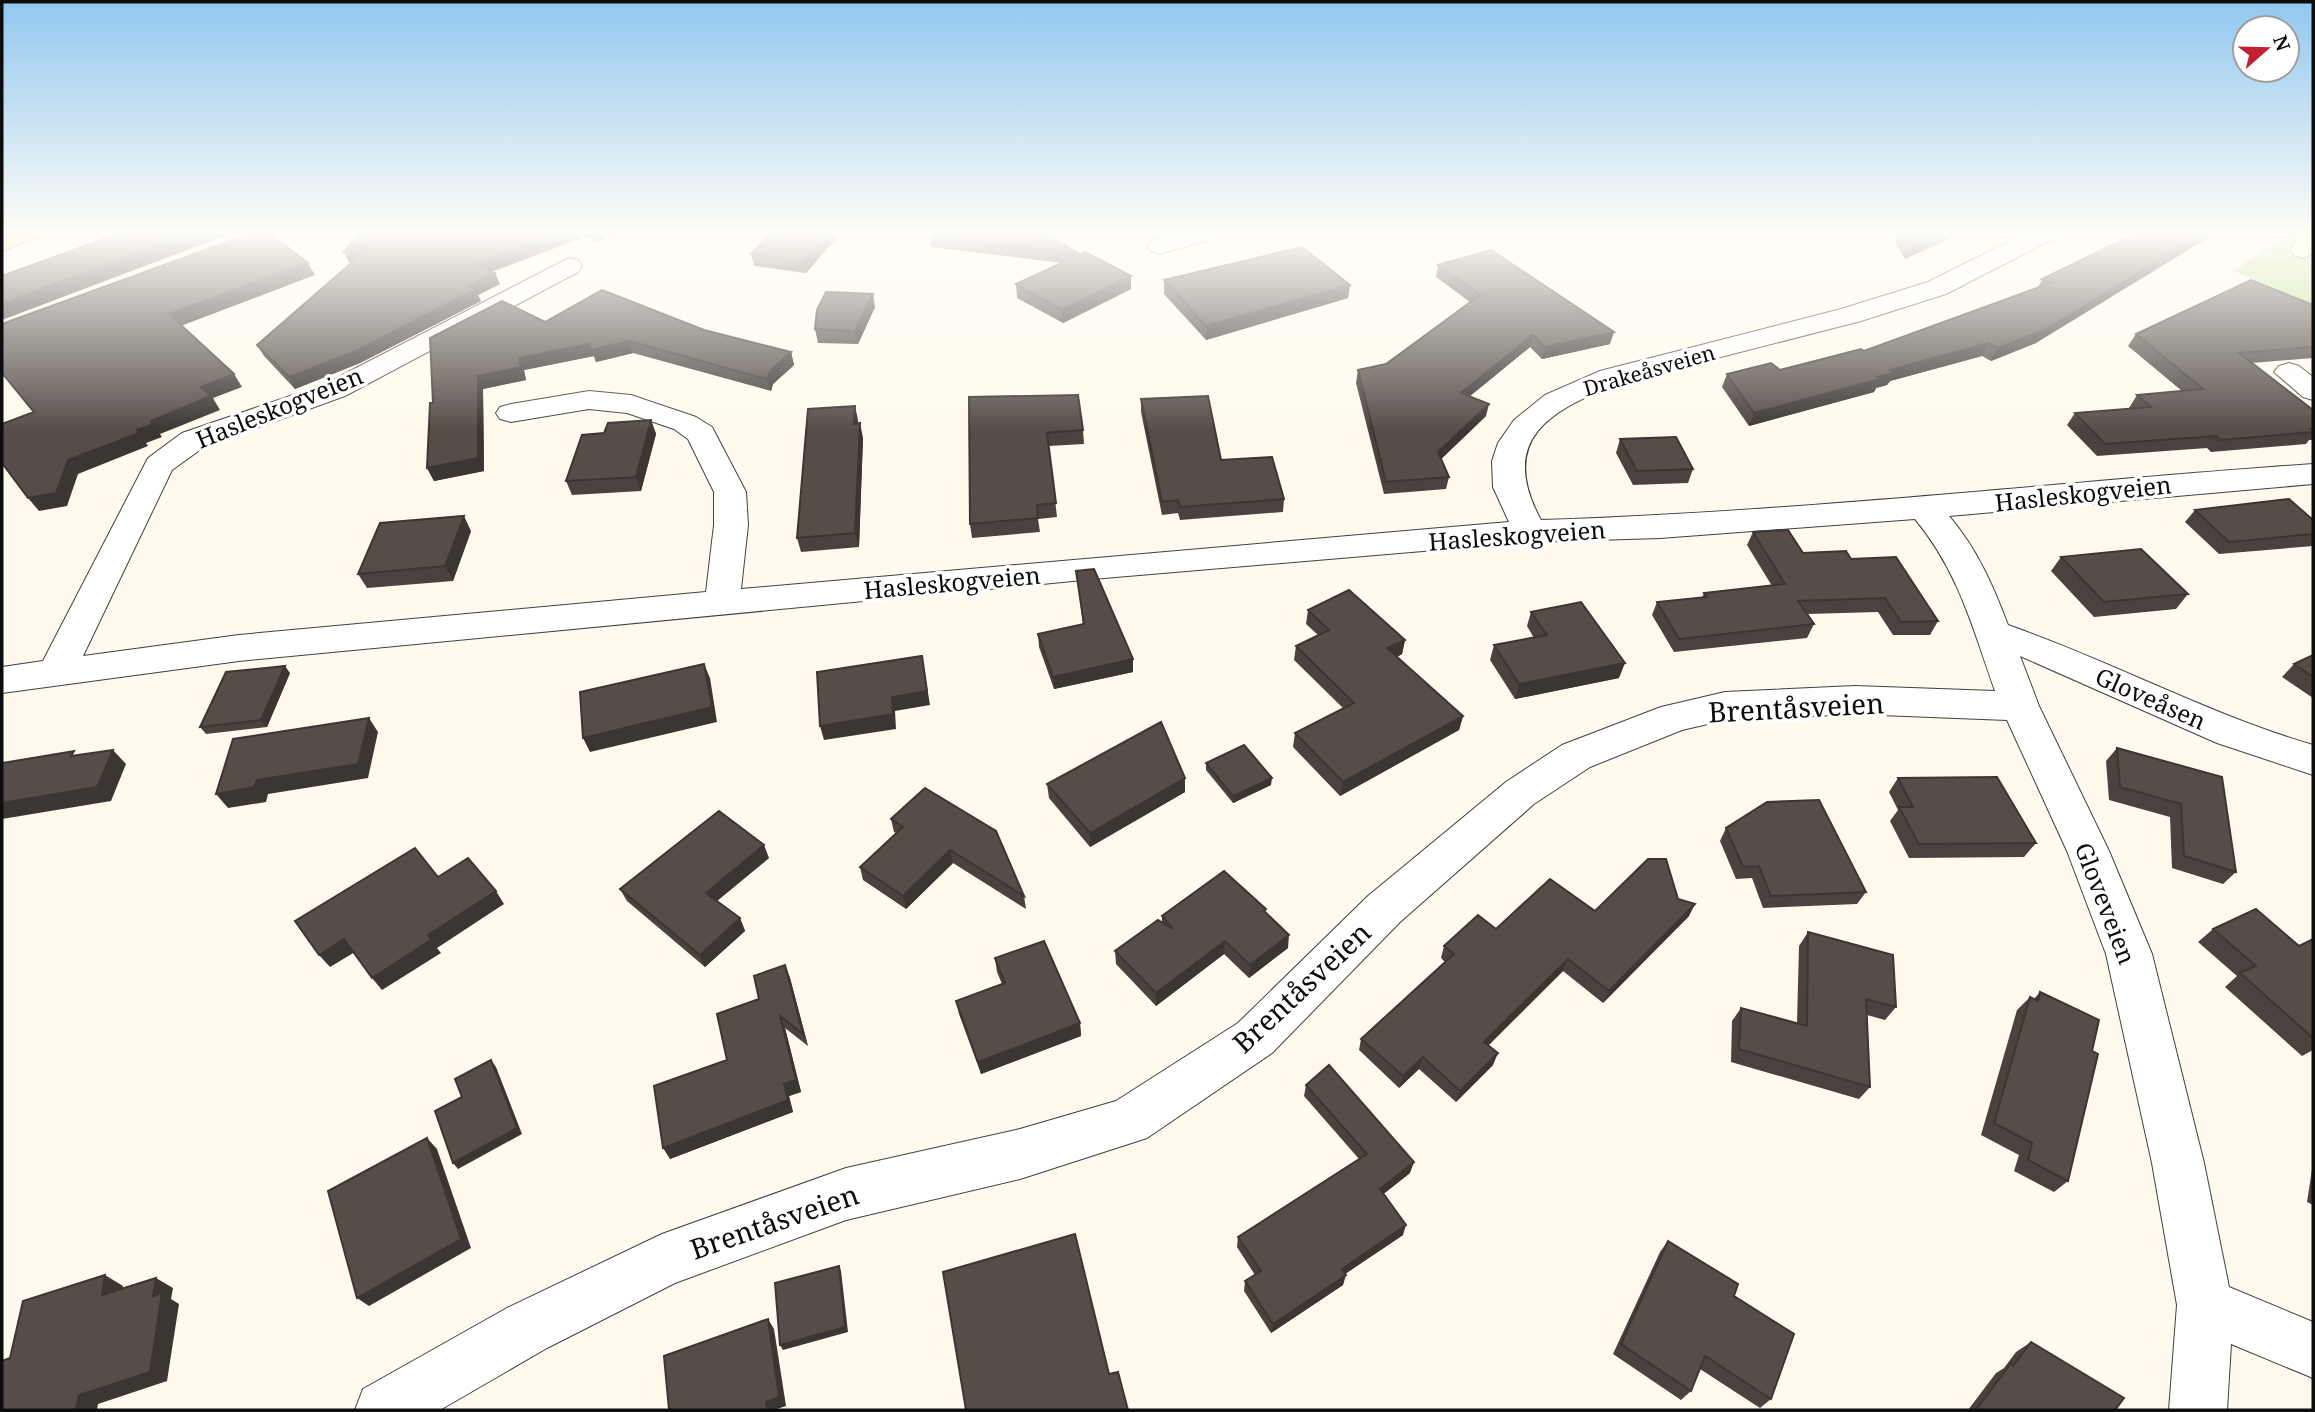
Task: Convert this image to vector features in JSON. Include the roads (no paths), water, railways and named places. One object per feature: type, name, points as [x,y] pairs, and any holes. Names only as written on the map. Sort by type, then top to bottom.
[{"type":"street","name":"Hasleskogveien","points":[[56,672],[159,465],[193,440],[335,390],[507,299]]},
{"type":"street","name":"Drakeåsveien","points":[[1530,531],[1509,485],[1507,466],[1513,440],[1544,408],[1555,401],[1578,388],[1610,377],[1851,315],[1902,299]]},
{"type":"street","points":[[2289,372],[2313,391]]},
{"type":"street","points":[[511,413],[589,400],[621,403],[685,423],[701,434],[730,492],[731,525],[722,604]]},
{"type":"street","name":"Hasleskogveien","points":[[2,680],[239,648],[1530,531],[1660,527],[1924,508],[2313,474]]},
{"type":"street","name":"Gloveveien","points":[[1924,508],[1951,540],[1973,578],[2020,706],[2088,851],[2129,954],[2178,1163],[2205,1305],[2198,1410]]},
{"type":"street","name":"Gloveåsen","points":[[1991,632],[2043,649],[2267,748],[2313,760]]},
{"type":"street","name":"Brentåsveien","points":[[384,1410],[527,1328],[662,1261],[846,1194],[1020,1154],[1129,1121],[1255,1038],[1384,909],[1520,793],[1576,756],[1675,717],[1726,706],[1855,700],[2020,706]]},
{"type":"street","points":[[2205,1305],[2313,1350]]}]
